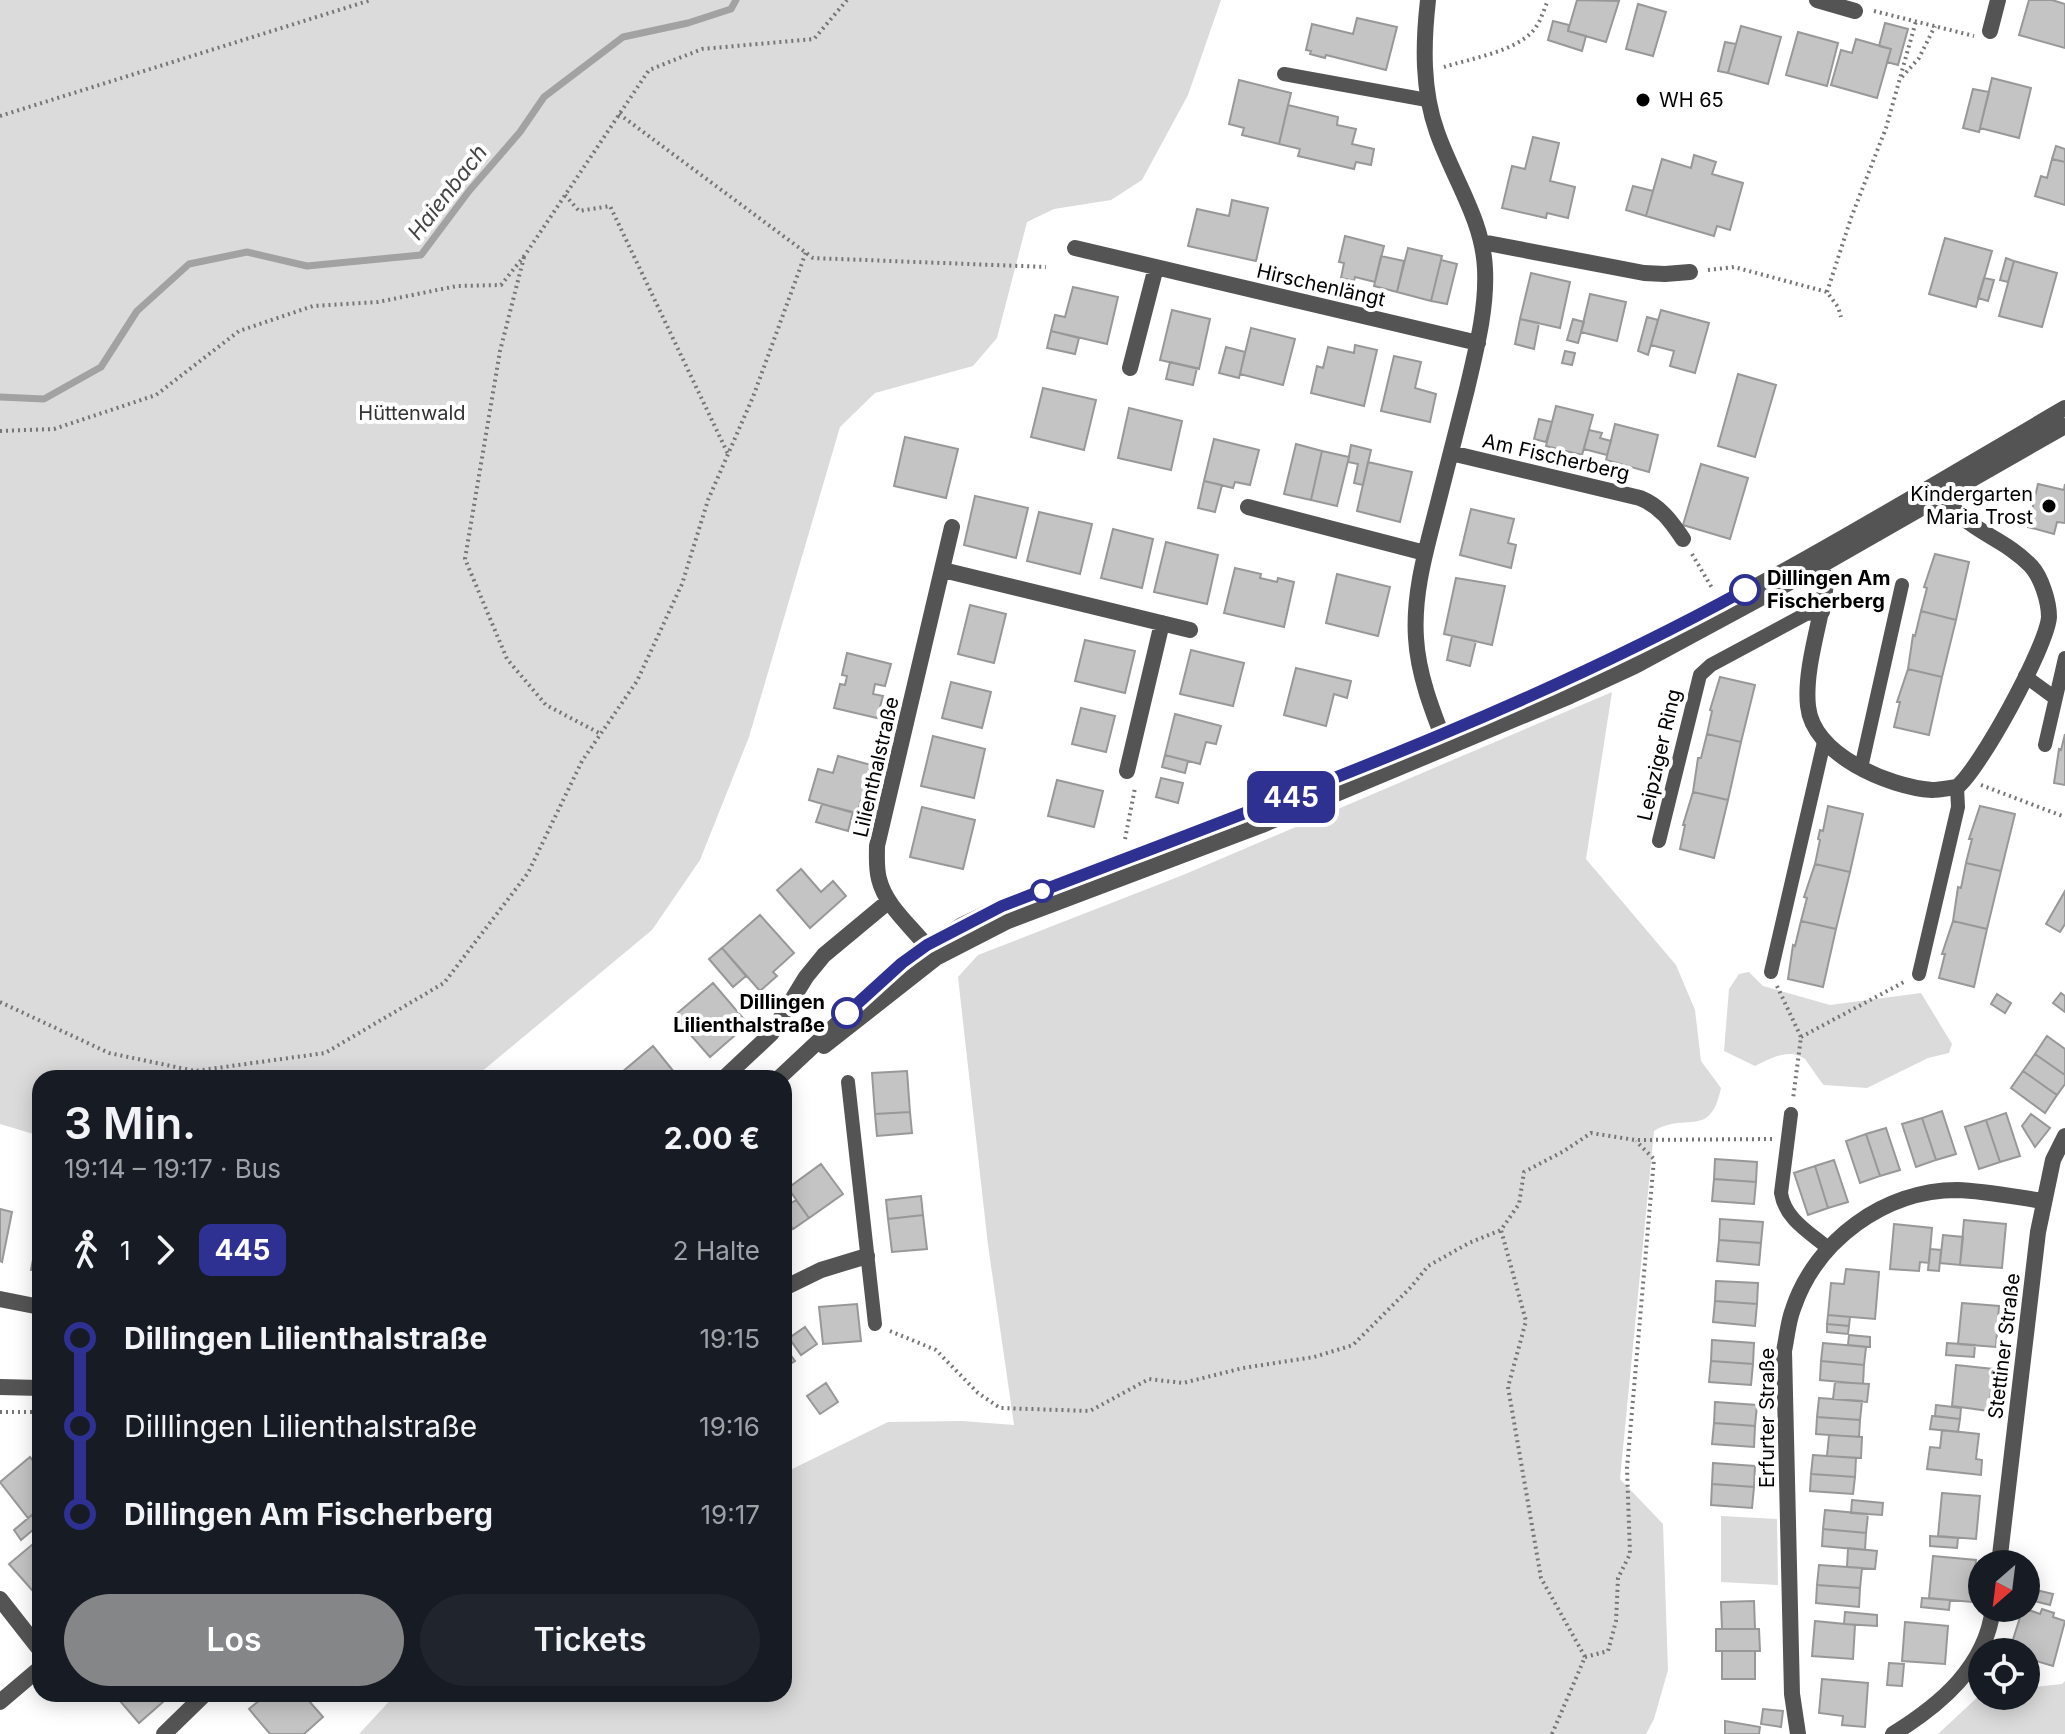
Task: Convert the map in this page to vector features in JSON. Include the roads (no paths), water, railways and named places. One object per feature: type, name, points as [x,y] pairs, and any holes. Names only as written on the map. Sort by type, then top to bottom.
[{"type":"street","name":"Am Fischerberg","points":[[1428,0],[1424,33],[1427,100],[1475,219],[1482,242],[1485,271],[1478,343],[1425,553],[1417,599],[1416,640],[1424,681],[1444,741]]},
{"type":"street","points":[[1817,0],[1855,11]]},
{"type":"street","points":[[1990,31],[1998,0]]},
{"type":"street","points":[[1482,242],[1644,273],[1690,272]]},
{"type":"street","name":"Hirschenlängt","points":[[1075,248],[1478,343]]},
{"type":"street","points":[[1130,368],[1156,267]]},
{"type":"street","points":[[1940,490],[2065,408]]},
{"type":"street","points":[[790,1070],[931,951],[1002,906],[1444,741],[1635,666],[1940,490],[2065,426]]},
{"type":"street","name":"Am Fischerberg","points":[[1451,453],[1640,498],[1670,519],[1683,539]]},
{"type":"street","points":[[1816,560],[1826,584],[1807,684],[1808,709],[1824,742],[1861,768],[1902,785],[1935,790],[1962,783],[1977,765],[2025,676],[2041,644],[2049,617],[2044,591],[2032,567],[1954,512],[1940,490]]},
{"type":"street","points":[[1248,507],[1425,553]]},
{"type":"street","name":"Lilienthalstraße","points":[[931,951],[889,901],[878,875],[877,846],[952,527]]},
{"type":"street","points":[[931,951],[1262,825],[1444,741],[1816,560]]},
{"type":"street","points":[[943,570],[1190,630]]},
{"type":"street","points":[[1127,771],[1162,623]]},
{"type":"street","points":[[733,1070],[771,1034],[806,977],[824,955],[889,901]]},
{"type":"street","name":"Stettiner Straße","points":[[2001,1550],[2043,1201],[2053,1160],[2065,1136]]},
{"type":"street","name":"Erfurter Straße","points":[[1798,1734],[1792,1694],[1784,1351],[1793,1308],[1828,1248],[1879,1209],[1915,1195],[1956,1190],[2043,1201]]},
{"type":"street","points":[[792,1284],[821,1270],[867,1256]]},
{"type":"street","points":[[0,1299],[32,1305]]},
{"type":"street","points":[[0,1387],[32,1388]]},
{"type":"street","points":[[0,1599],[32,1640]]},
{"type":"street","points":[[1893,1734],[1931,1709],[1971,1667],[1985,1642],[1990,1622]]},
{"type":"street","points":[[0,1702],[32,1675]]},
{"type":"street","points":[[164,1734],[197,1702]]},
{"type":"lane","points":[[1284,74],[1427,100]]},
{"type":"lane","points":[[1861,768],[1902,585]]},
{"type":"lane","name":"Leipziger Ring","points":[[1659,841],[1700,675],[1711,665],[1806,614],[1823,612]]},
{"type":"lane","points":[[2045,745],[2065,658]]},
{"type":"lane","points":[[2025,676],[2055,698]]},
{"type":"lane","points":[[1771,972],[1824,742]]},
{"type":"lane","points":[[1919,974],[1962,783]]},
{"type":"lane","points":[[848,1082],[875,1324]]},
{"type":"lane","points":[[1791,1114],[1781,1193],[1783,1204],[1793,1219],[1828,1248]]},
{"type":"waterway","name":"Haienbach","points":[[0,397],[44,399],[101,367],[137,311],[189,264],[247,252],[307,266],[421,255],[469,191],[520,132],[544,97],[623,37],[688,23],[731,9],[736,0]]},
{"type":"place","name":"WH 65","points":[[1643,100]]},
{"type":"place","name":"Kindergarten Maria Trost","points":[[2049,506]]},
{"type":"place","name":"Dillingen Am Fischerberg","points":[[1745,590]]},
{"type":"place","name":"Dillingen Lilienthalstraße","points":[[847,1013]]},
{"type":"park label","name":"Hüttenwald","points":[[412,413]]}]
